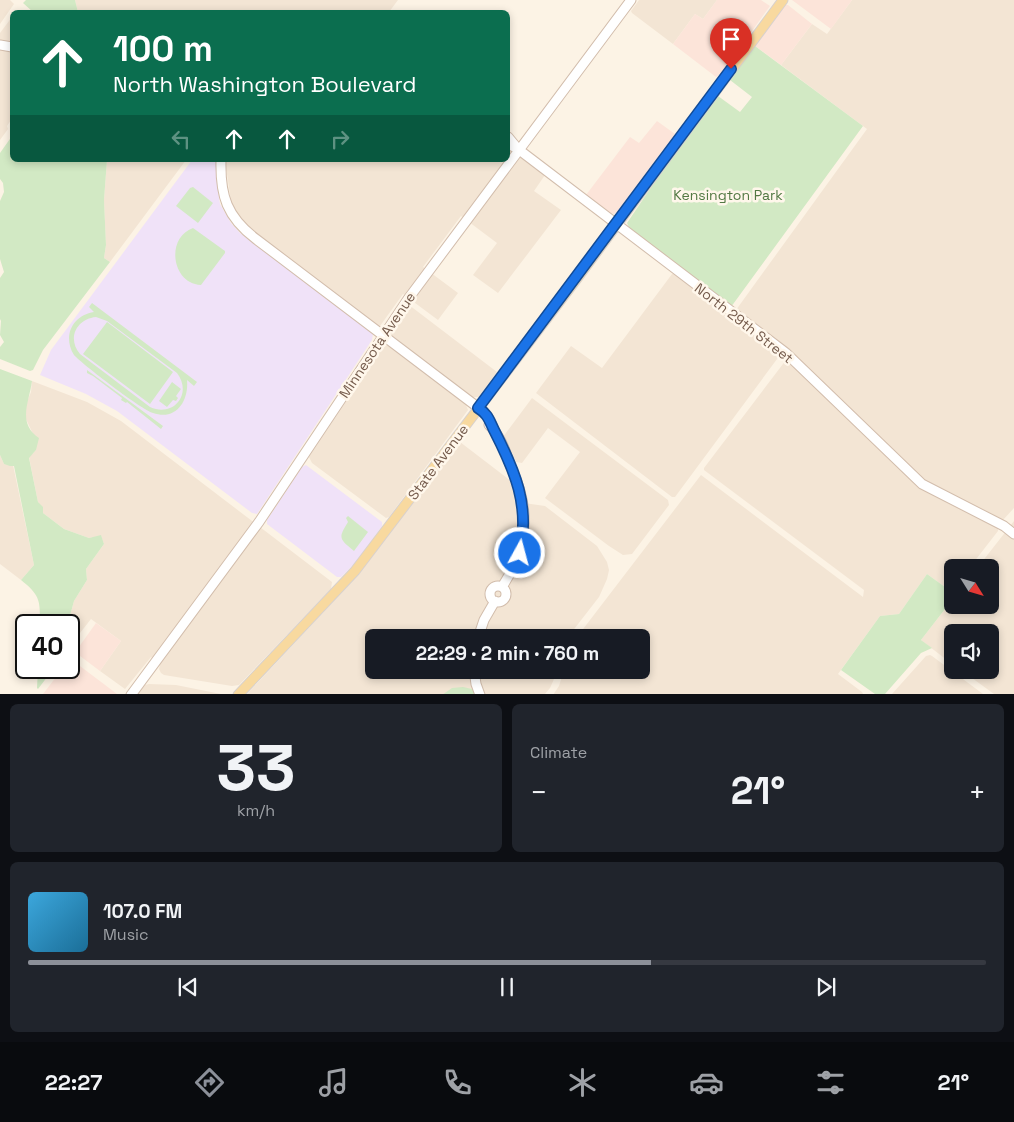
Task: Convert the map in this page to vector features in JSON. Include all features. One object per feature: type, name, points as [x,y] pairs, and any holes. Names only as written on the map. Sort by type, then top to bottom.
[{"type":"main road","name":"State Avenue","points":[[238,694],[355,571],[617,224],[783,0]]},
{"type":"street","name":"Minnesota Avenue","points":[[510,160],[631,0]]},
{"type":"street","points":[[510,139],[518,149]]},
{"type":"street","points":[[510,145],[518,149]]},
{"type":"street","name":"North 29th Street","points":[[518,149],[786,353],[922,484],[1004,526],[1014,534]]},
{"type":"street","points":[[221,162],[225,201],[230,213],[238,224],[256,240],[478,408],[481,416],[493,428],[503,446],[522,498],[523,535],[513,571],[502,587],[495,587],[491,590],[490,595],[495,601],[481,629]]},
{"type":"street","name":"Minnesota Avenue","points":[[131,694],[259,522],[413,291],[508,162]]},
{"type":"street","points":[[475,679],[480,694]]},
{"type":"shaded area","points":[[0,0],[10,0],[14,4],[0,24]]},
{"type":"shaded area","points":[[75,0],[398,0],[390,10],[78,10]]},
{"type":"shaded area","points":[[639,0],[717,0],[703,19],[695,14],[673,44],[632,13],[631,11]]},
{"type":"shaded area","points":[[717,0],[761,0],[770,6],[721,74],[716,77],[673,44],[695,14],[703,19]]},
{"type":"shaded area","points":[[792,0],[852,0],[831,29]]},
{"type":"shaded area","points":[[852,0],[1014,0],[1014,508],[1003,520],[926,483],[736,310],[867,129],[781,65],[812,24],[827,34]]},
{"type":"shaded area","points":[[785,5],[788,5],[812,24],[781,65],[755,46]]},
{"type":"shaded area","points":[[10,20],[10,122],[7,126],[8,129],[0,140],[0,33]]},
{"type":"shaded area","points":[[657,121],[675,134],[617,212],[611,213],[586,195],[630,137],[639,143]]},
{"type":"shaded area","points":[[510,149],[545,175],[534,191],[561,210],[498,293],[473,275],[497,243],[461,216],[423,267],[458,293],[438,320],[403,294],[380,326],[377,326],[243,224],[231,202],[225,162],[510,162]]},
{"type":"shaded area","points":[[107,162],[185,162],[110,262],[104,258],[106,245],[104,200]]},
{"type":"shaded area","points":[[191,162],[217,162],[220,204],[231,223],[240,233],[373,334],[372,340],[257,514],[252,513],[117,411],[86,394],[40,375],[51,350]]},
{"type":"shaded area","points":[[672,274],[780,355],[675,497],[672,497],[536,393],[571,346],[602,368]]},
{"type":"shaded area","points":[[409,305],[497,372],[479,397],[471,397],[392,336],[392,331]]},
{"type":"shaded area","points":[[384,345],[391,346],[466,405],[468,410],[389,517],[386,518],[312,463],[309,457]]},
{"type":"shaded area","points":[[786,360],[918,486],[995,525],[998,531],[976,559],[944,559],[944,586],[927,574],[899,614],[880,616],[838,674],[863,694],[554,694],[561,679],[650,679],[650,629],[583,629],[701,475],[863,597],[864,590],[704,470]]},
{"type":"shaded area","points":[[32,381],[87,402],[121,421],[332,582],[331,589],[239,685],[232,686],[164,675],[159,669],[160,664],[151,657],[125,689],[100,671],[121,641],[91,619],[80,633],[80,614],[70,614],[74,601],[87,580],[86,569],[104,544],[101,536],[89,538],[64,529],[43,513],[38,502],[29,457],[36,450],[33,434],[25,417],[26,404],[31,392]]},
{"type":"shaded area","points":[[532,398],[668,500],[669,505],[632,554],[623,555],[609,546],[545,498],[580,452],[548,428],[522,463],[516,462],[503,437]]},
{"type":"shaded area","points":[[460,442],[511,481],[516,493],[517,502],[545,506],[597,546],[607,562],[609,570],[599,597],[574,629],[365,629],[365,679],[554,679],[545,694],[247,694],[359,574]]},
{"type":"shaded area","points":[[0,455],[4,464],[13,465],[34,565],[21,580],[0,564]]},
{"type":"shaded area","points":[[306,465],[382,522],[382,526],[355,563],[341,577],[337,577],[267,524],[267,520],[302,467]]},
{"type":"shaded area","points":[[1014,521],[1014,694],[994,694],[973,679],[999,679],[999,624],[944,624],[944,658],[921,640],[944,610],[944,614],[999,614],[999,559],[984,559]]},
{"type":"shaded area","points":[[96,623],[121,641],[100,671],[80,656],[80,645]]},
{"type":"shaded area","points":[[930,655],[944,665],[944,679],[963,679],[983,694],[892,694],[926,656]]},
{"type":"shaded area","points":[[80,666],[117,694],[43,694],[55,679],[80,679]]},
{"type":"shaded area","points":[[145,685],[176,685],[221,694],[137,694]]},
{"type":"green space","points":[[26,0],[75,0],[78,10],[31,10],[23,3]]},
{"type":"green space","name":"Kensington Park","points":[[755,46],[863,126],[731,307],[669,261],[634,232],[627,223],[671,158],[718,96],[740,112],[752,97],[730,80]]},
{"type":"green space","points":[[10,139],[10,162],[107,162],[104,200],[106,245],[104,258],[110,262],[43,350],[33,370],[30,371],[0,359],[0,347],[4,342],[0,335],[0,278],[4,272],[0,259],[0,201],[4,192],[3,183],[0,179],[0,153]]},
{"type":"green space","points":[[193,187],[213,203],[198,223],[176,206],[190,188]]},
{"type":"green space","points":[[193,228],[225,251],[201,285],[191,283],[184,277],[178,269],[176,260],[178,241],[184,233]]},
{"type":"green space","points":[[92,303],[197,382],[194,386],[187,380],[186,395],[183,402],[174,412],[161,415],[147,410],[112,386],[74,355],[69,341],[70,334],[75,322],[80,317],[94,312],[89,307]],"holes":[[[96,317],[107,321],[177,373],[183,389],[182,396],[173,407],[158,410],[150,407],[80,354],[74,342],[74,336],[79,326],[83,322]]]},
{"type":"green space","points":[[107,322],[173,372],[150,404],[83,354]]},
{"type":"green space","points":[[0,369],[32,381],[26,419],[32,432],[39,438],[36,450],[29,458],[38,502],[43,507],[43,513],[64,529],[89,538],[101,535],[104,544],[86,569],[87,580],[74,601],[70,614],[40,614],[36,595],[21,580],[34,565],[14,466],[4,464],[0,455]]},
{"type":"green space","points":[[87,370],[163,426],[161,429],[87,373]]},
{"type":"green space","points":[[172,382],[181,389],[176,396],[178,398],[176,401],[173,400],[167,407],[159,401]]},
{"type":"green space","points":[[348,516],[368,532],[354,551],[345,544],[342,538],[348,522],[346,518]]},
{"type":"green space","points":[[927,574],[944,586],[944,610],[921,640],[932,648],[921,653],[885,694],[875,694],[841,670],[880,616],[899,614]]},
{"type":"green space","points":[[37,679],[46,679],[38,689]]},
{"type":"green space","points":[[463,687],[472,689],[475,694],[443,694],[452,688]]},
{"type":"route","points":[[520,553],[523,535],[522,498],[520,491],[503,446],[490,420],[478,408],[573,284],[731,69]]}]
